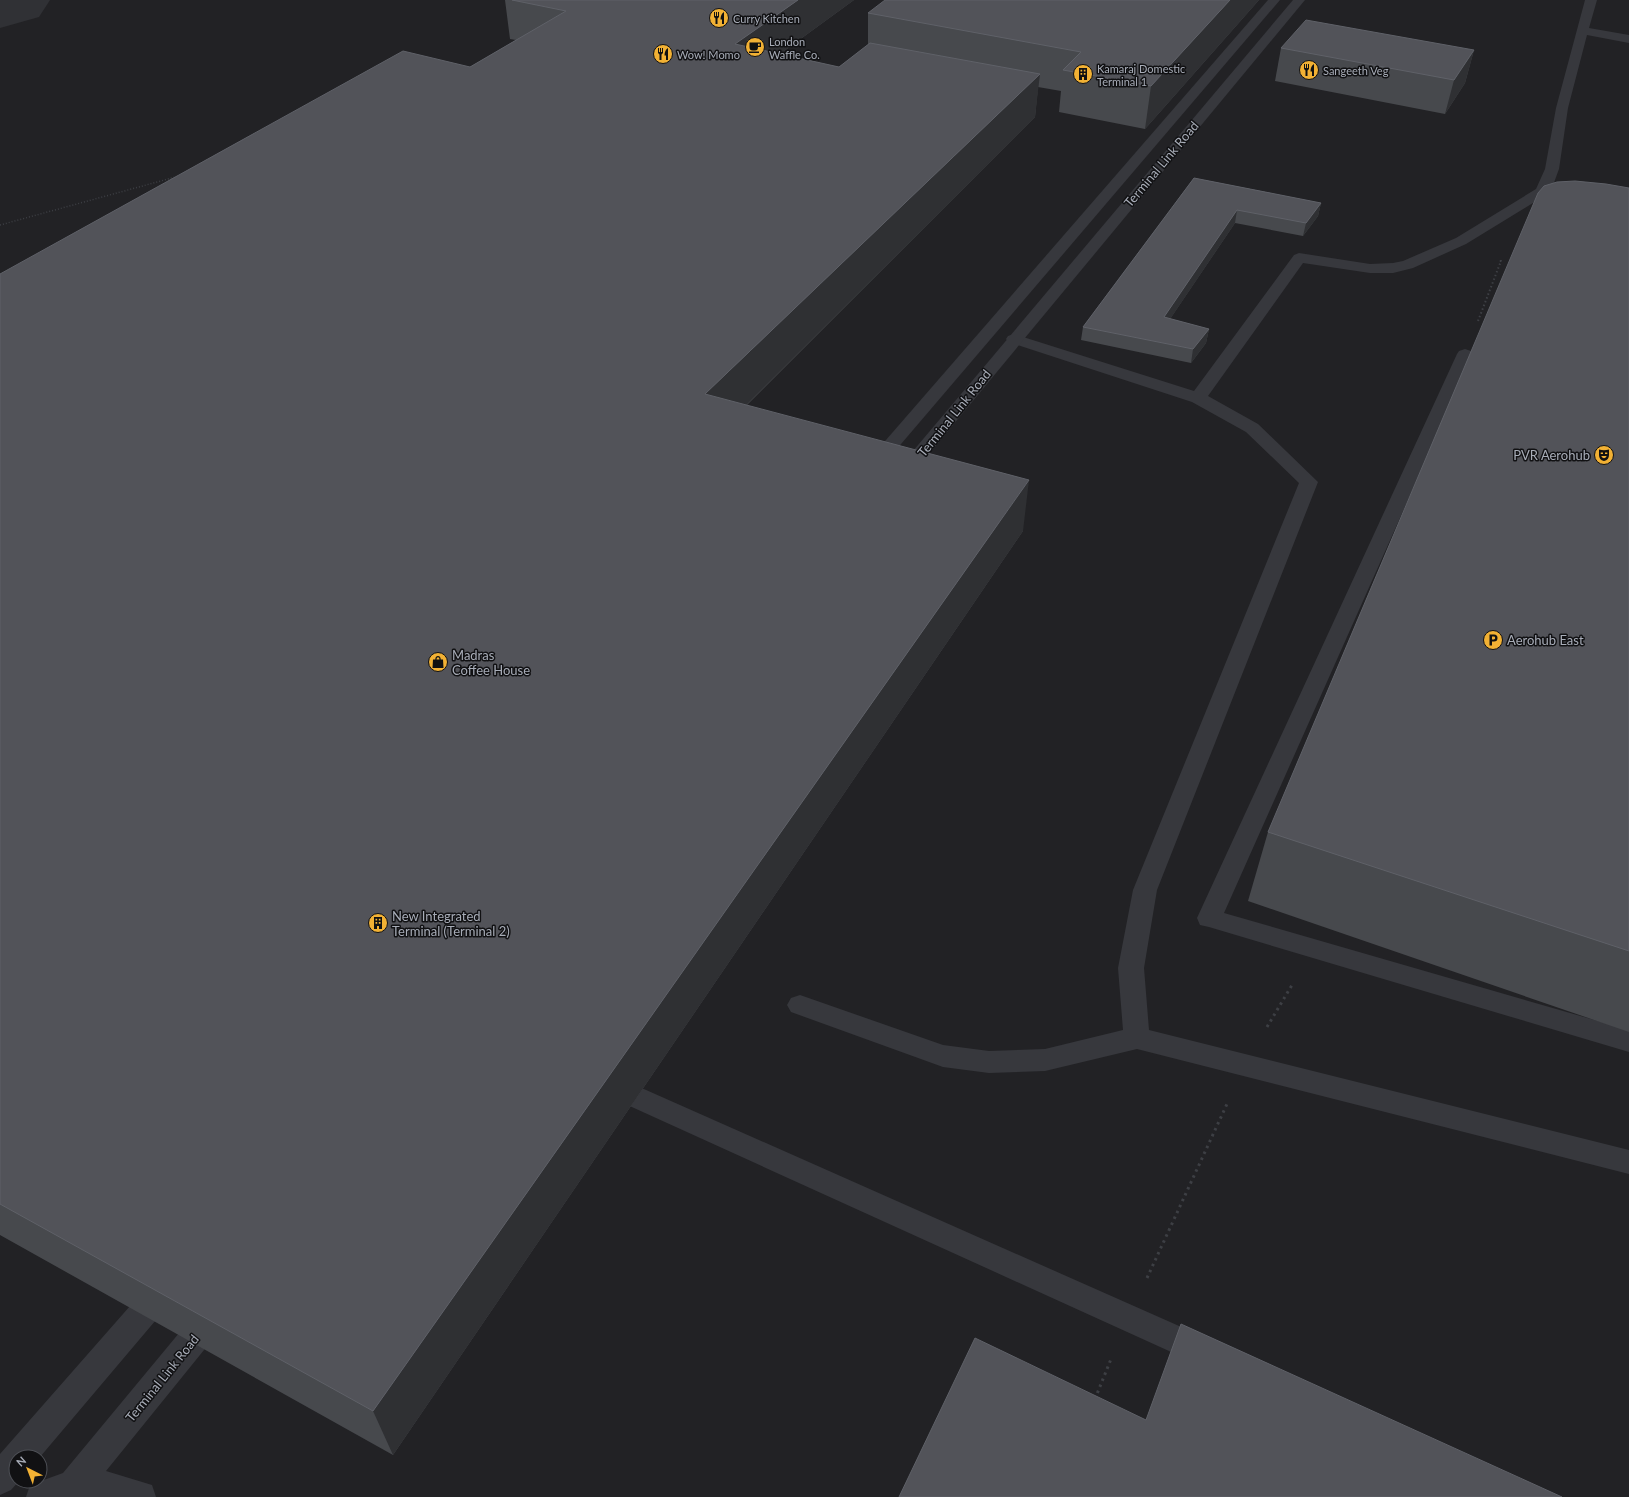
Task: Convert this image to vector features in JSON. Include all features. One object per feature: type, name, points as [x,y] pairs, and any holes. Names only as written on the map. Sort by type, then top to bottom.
[{"type":"street","name":"Terminal Link Road","points":[[858,483],[1274,0]]},
{"type":"street","name":"Terminal Link Road","points":[[893,487],[1014,339],[1299,0]]},
{"type":"street","points":[[1544,190],[1557,142],[1562,109],[1584,31],[1591,0]]},
{"type":"street","points":[[1584,31],[1629,39]]},
{"type":"street","points":[[1198,398],[1299,258],[1366,268],[1393,268],[1411,263],[1434,253],[1497,220],[1544,190],[1560,192]]},
{"type":"street","points":[[1014,339],[1198,398],[1252,428],[1309,482],[1145,890],[1131,968],[1137,1038]]},
{"type":"street","points":[[1465,354],[1209,918],[1629,1041]]},
{"type":"street","points":[[800,1005],[943,1056],[989,1062],[1045,1060],[1137,1038],[1629,1162]]},
{"type":"street","points":[[590,1075],[1223,1360]]},
{"type":"street","points":[[26,1449],[175,1276]]},
{"type":"street","name":"Terminal Link Road","points":[[64,1497],[220,1306]]},
{"type":"street","points":[[0,1479],[8,1470]]},
{"type":"street","points":[[42,1497],[86,1481],[140,1497]]},
{"type":"path","points":[[0,225],[180,176]]},
{"type":"path","points":[[1145,1283],[1244,1065],[1314,949]]},
{"type":"path","points":[[1092,1408],[1112,1355]]},
{"type":"shaded area","points":[[0,0],[1629,0],[1629,1497],[0,1497]]},
{"type":"building","name":"New Integrated Terminal (Terminal 2)","points":[[512,0],[798,0],[735,44],[839,67],[870,43],[1040,74],[705,394],[1029,480],[373,1411],[0,1204],[0,274],[403,51],[470,67],[566,11]]},
{"type":"building","points":[[885,0],[1230,0],[1151,86],[1063,70],[1081,52],[868,13]]},
{"type":"building","points":[[1306,20],[1474,50],[1454,80],[1281,48]]},
{"type":"building","points":[[1194,178],[1321,203],[1306,223],[1237,210],[1164,317],[1209,329],[1193,349],[1083,327]]},
{"type":"building","name":"Aerohub East","points":[[1575,181],[1629,188],[1629,951],[1268,832],[1538,193],[1544,186],[1557,182]]},
{"type":"building","points":[[1181,1324],[1562,1497],[899,1497],[975,1338],[1146,1420]]},
{"type":"taxiway","points":[[0,4],[11,0]]},
{"type":"place","name":"Curry Kitchen","points":[[719,18]]},
{"type":"place","name":"London Waffle Co.","points":[[755,47]]},
{"type":"place","name":"Wow! Momo","points":[[663,54]]},
{"type":"place","name":"Sangeeth Veg","points":[[1309,70]]},
{"type":"place","name":"Kamaraj Domestic Terminal 1","points":[[1083,74]]},
{"type":"place","name":"PVR Aerohub","points":[[1604,455]]},
{"type":"place","name":"Aerohub East","points":[[1493,640]]},
{"type":"place","name":"Madras Coffee House","points":[[438,662]]},
{"type":"place","name":"New Integrated Terminal (Terminal 2)","points":[[378,923]]}]
